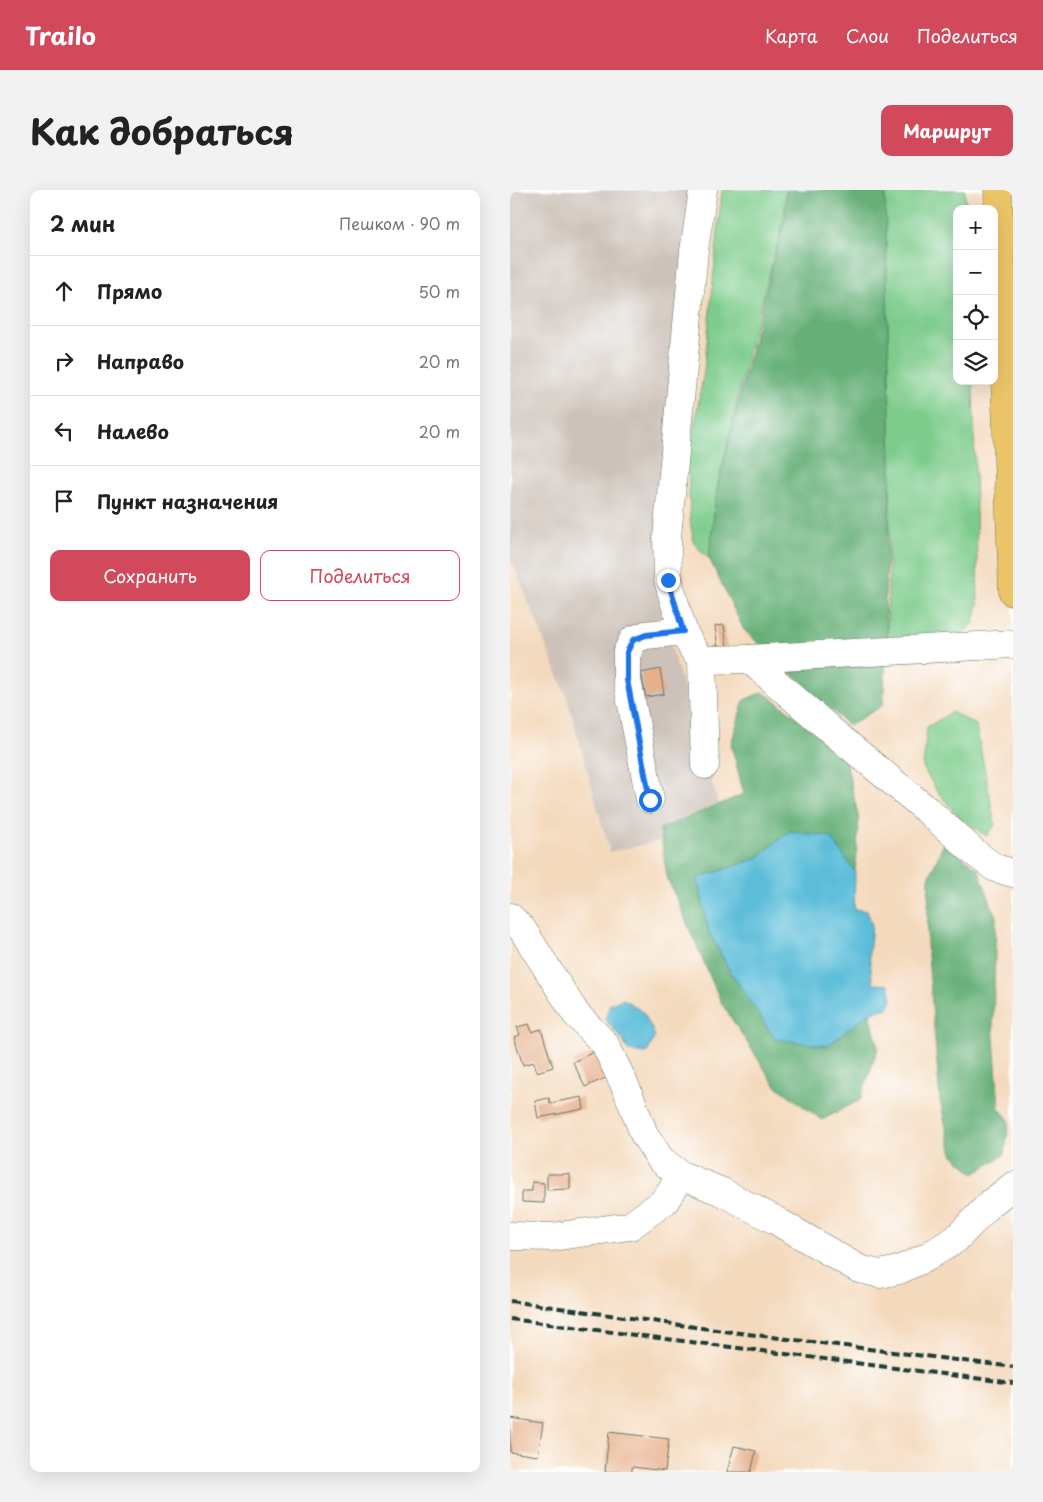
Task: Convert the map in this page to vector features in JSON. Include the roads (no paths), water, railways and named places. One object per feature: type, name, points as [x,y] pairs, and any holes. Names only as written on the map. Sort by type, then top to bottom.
[{"type":"main road","points":[[998,190],[1013,592]]},
{"type":"street","points":[[703,190],[694,251],[668,537],[668,580],[683,631],[702,660],[705,765]]},
{"type":"street","points":[[650,800],[627,680],[627,652],[633,640],[646,635],[683,631]]},
{"type":"street","points":[[702,660],[1013,644]]},
{"type":"street","points":[[749,659],[976,853],[995,868],[1013,873]]},
{"type":"street","points":[[510,917],[522,930],[576,1014],[605,1044],[627,1090],[644,1134],[661,1160],[681,1175],[722,1192],[775,1220],[858,1269],[880,1274],[899,1270],[927,1258],[956,1240],[991,1203],[1013,1186]]},
{"type":"street","points":[[510,1236],[552,1237],[630,1226],[665,1201],[681,1175]]},
{"type":"water","points":[[790,831],[831,837],[855,872],[854,909],[867,911],[872,925],[869,955],[873,984],[889,985],[892,999],[888,1008],[870,1012],[827,1046],[775,1039],[730,971],[709,932],[698,878],[756,859]]},
{"type":"water","points":[[624,999],[644,1013],[655,1036],[647,1053],[629,1051],[622,1039],[605,1019],[610,1004]]},
{"type":"railway","points":[[510,1301],[716,1330],[1013,1367]]},
{"type":"railway","points":[[510,1319],[1013,1383]]}]
